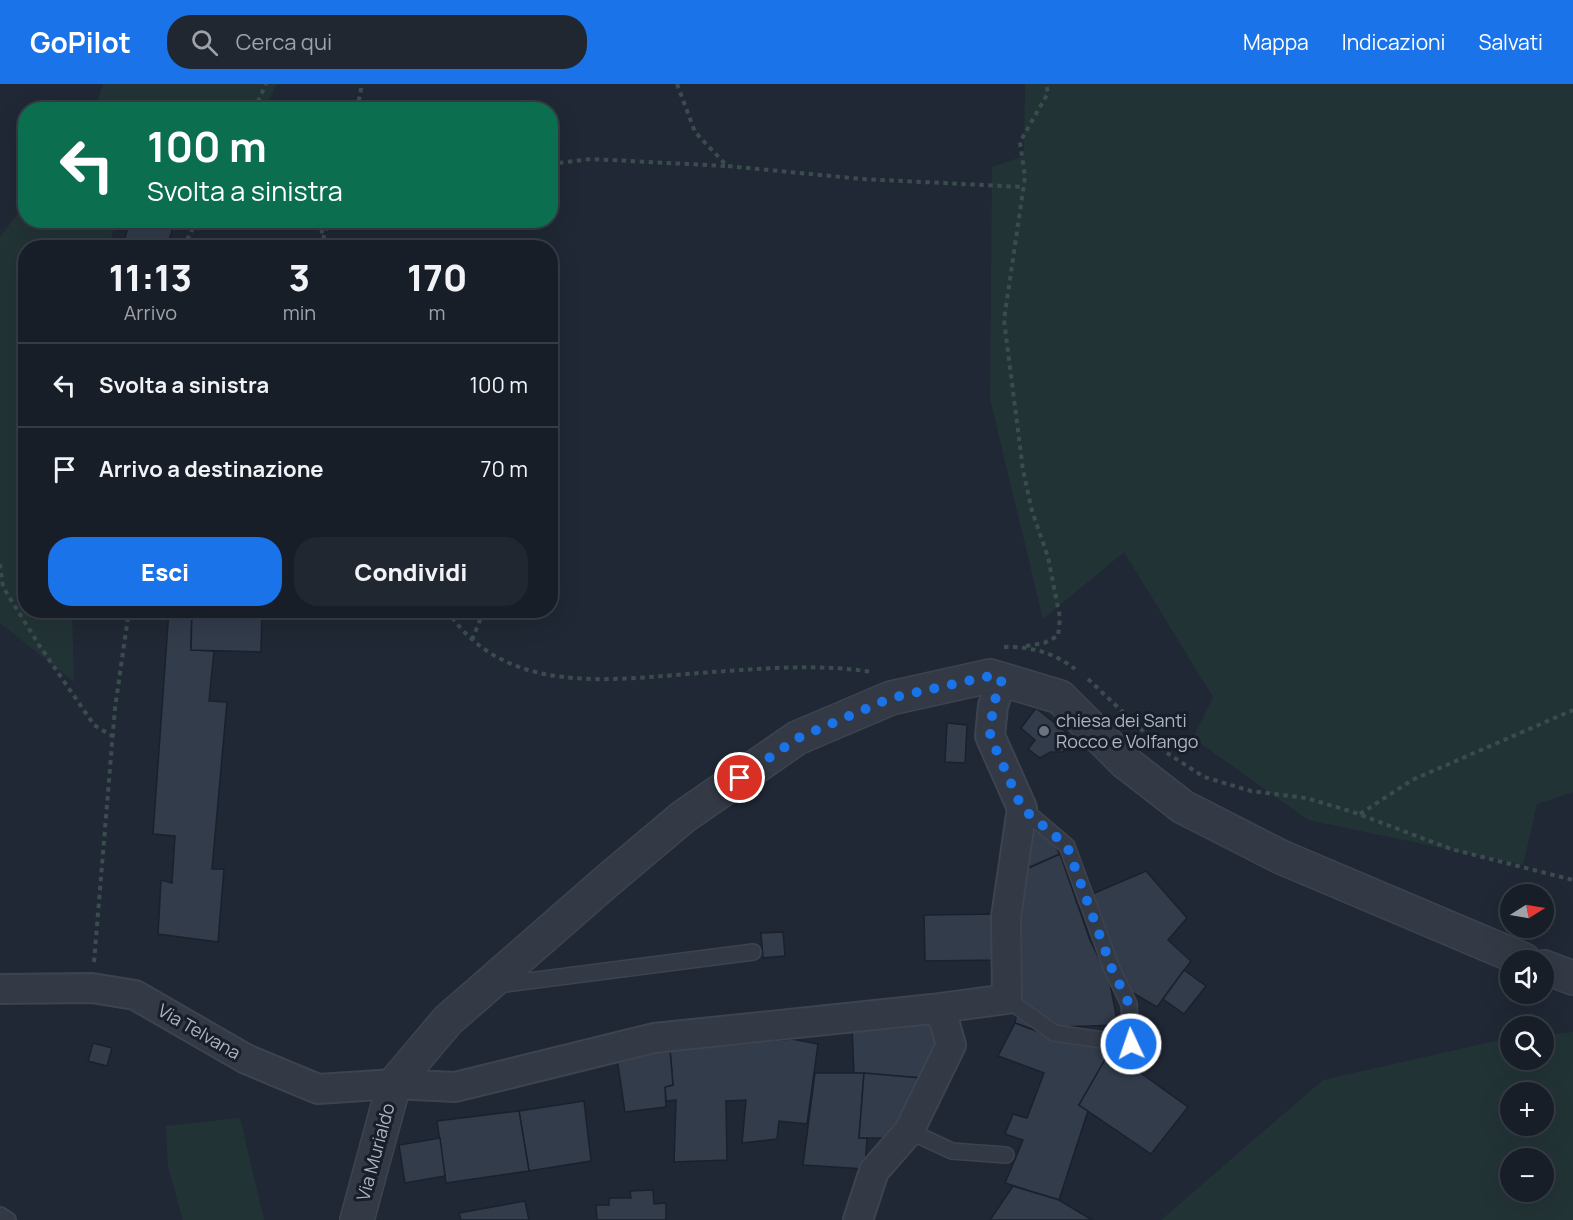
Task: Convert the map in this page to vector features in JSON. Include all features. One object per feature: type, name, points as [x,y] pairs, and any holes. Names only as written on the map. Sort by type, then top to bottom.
[{"type":"street","points":[[394,1084],[448,1020],[683,817],[798,738],[891,698],[990,676],[1060,697],[1125,762],[1183,807],[1281,857],[1500,950]]},
{"type":"street","points":[[1002,679],[993,706],[990,736],[1022,808],[1006,917],[1007,999]]},
{"type":"street","points":[[1554,971],[1573,978]]},
{"type":"street","name":"Via Telvana","points":[[0,989],[92,988],[135,995],[246,1059],[318,1089],[394,1084],[455,1087],[654,1038],[1007,999]]},
{"type":"street","points":[[858,1220],[874,1171],[909,1131],[951,1046],[943,1017],[932,1009]]},
{"type":"street","name":"Via Murialdo","points":[[357,1220],[394,1084]]},
{"type":"lane","points":[[1007,999],[1054,1033],[1131,1044],[1129,1004],[1112,969],[1067,846],[1022,808]]},
{"type":"lane","points":[[488,986],[753,952]]},
{"type":"lane","points":[[909,1131],[952,1151],[1006,1155]]},
{"type":"lane","points":[[0,1215],[8,1220]]},
{"type":"path","points":[[258,102],[266,84]]},
{"type":"path","points":[[359,102],[362,84]]},
{"type":"path","points":[[677,84],[695,132],[727,166]]},
{"type":"path","points":[[993,648],[1044,643],[1058,636],[1060,618],[1048,558],[1032,511],[1023,470],[1004,320],[1025,177],[1020,142],[1048,93],[1046,84]]},
{"type":"path","points":[[558,163],[591,159],[727,166],[862,179],[1023,187]]},
{"type":"path","points":[[322,228],[322,240]]},
{"type":"path","points":[[322,236],[325,228]]},
{"type":"path","points":[[0,564],[3,587],[18,611]]},
{"type":"path","points":[[22,618],[94,725],[112,736]]},
{"type":"path","points":[[92,988],[112,736],[128,618]]},
{"type":"path","points":[[452,618],[462,632],[491,654],[535,673],[568,679],[619,679],[801,667],[843,668],[878,673],[891,698]]},
{"type":"path","points":[[472,640],[481,618]]},
{"type":"path","points":[[1023,646],[1062,658],[1098,687],[1164,751],[1204,777],[1251,791],[1306,798],[1359,814],[1451,849],[1573,880]]},
{"type":"path","points":[[1359,814],[1412,780],[1573,710]]},
{"type":"shaded area","points":[[103,84],[277,84],[268,102],[97,102]]},
{"type":"shaded area","points":[[1025,84],[1573,84],[1573,792],[1537,804],[1523,865],[1308,820],[1193,738],[1213,697],[1124,552],[1043,619],[990,399],[992,167],[1024,156]]},
{"type":"shaded area","points":[[18,213],[18,228],[114,228],[111,240],[18,240],[18,618],[72,618],[74,682],[0,623],[0,237]]},
{"type":"shaded area","points":[[1573,1032],[1573,1220],[1161,1220],[1323,1080],[1500,1040],[1500,1070],[1554,1070],[1554,1034]]},
{"type":"shaded area","points":[[240,1118],[264,1220],[183,1220],[168,1167],[166,1126]]},
{"type":"building","points":[[128,228],[173,228],[169,240],[124,240]]},
{"type":"building","points":[[168,618],[192,618],[191,650],[214,651],[209,701],[227,702],[212,869],[224,869],[218,942],[158,934],[161,880],[172,883],[175,836],[153,834]]},
{"type":"building","points":[[192,618],[262,618],[261,652],[191,650]]},
{"type":"building","name":"chiesa dei Santi Rocco e Volfango","points":[[1036,708],[1067,733],[1069,743],[1063,752],[1051,752],[1040,758],[1028,749],[1035,740],[1021,728]]},
{"type":"building","points":[[947,723],[967,725],[965,763],[945,762]]},
{"type":"building","points":[[1043,826],[1060,854],[1030,867],[1016,840]]},
{"type":"building","points":[[1060,854],[1090,940],[1109,978],[1118,1025],[1060,1027],[1058,1039],[1015,1023],[1022,983],[1007,902],[1015,874]]},
{"type":"building","points":[[1146,871],[1187,918],[1168,940],[1191,961],[1157,1007],[1121,986],[1076,901]]},
{"type":"building","points":[[1000,914],[1001,960],[925,961],[924,915]]},
{"type":"building","points":[[783,932],[785,956],[763,958],[761,933]]},
{"type":"building","points":[[1184,970],[1206,986],[1184,1014],[1163,999]]},
{"type":"building","points":[[933,1021],[939,1045],[921,1078],[854,1073],[852,1029]]},
{"type":"building","points":[[1015,1023],[1058,1039],[1060,1030],[1110,1051],[1079,1105],[1088,1111],[1059,1200],[1005,1183],[1023,1140],[1005,1134],[1013,1114],[1027,1118],[1044,1073],[998,1056]]},
{"type":"building","points":[[792,1039],[818,1044],[807,1124],[779,1121],[777,1139],[742,1143],[746,1100],[726,1101],[727,1160],[674,1162],[676,1100],[666,1101],[665,1087],[673,1085],[670,1050]]},
{"type":"building","points":[[93,1043],[112,1048],[107,1066],[88,1061]]},
{"type":"building","points":[[670,1050],[673,1085],[665,1087],[666,1107],[625,1112],[617,1058]]},
{"type":"building","points":[[1110,1051],[1188,1107],[1151,1154],[1079,1105]]},
{"type":"building","points":[[815,1073],[864,1073],[859,1138],[867,1138],[865,1169],[803,1165]]},
{"type":"building","points":[[864,1073],[921,1078],[894,1138],[859,1138]]},
{"type":"building","points":[[584,1101],[591,1161],[529,1171],[519,1111]]},
{"type":"building","points":[[519,1111],[529,1171],[446,1183],[437,1121]]},
{"type":"building","points":[[440,1138],[445,1176],[405,1183],[399,1145]]},
{"type":"building","points":[[1013,1186],[1059,1200],[1092,1220],[990,1220]]},
{"type":"building","points":[[653,1190],[654,1204],[666,1203],[666,1220],[597,1220],[596,1205],[609,1205],[609,1198],[631,1198],[630,1191]]},
{"type":"building","points":[[525,1201],[529,1220],[461,1220],[459,1213]]},
{"type":"place","name":"chiesa dei Santi Rocco e Volfango","points":[[1044,731]]},
{"type":"route","points":[[740,778],[798,738],[891,698],[990,676],[1002,679],[993,706],[990,736],[1022,808],[1067,846],[1112,969],[1129,1004],[1131,1044]]}]
